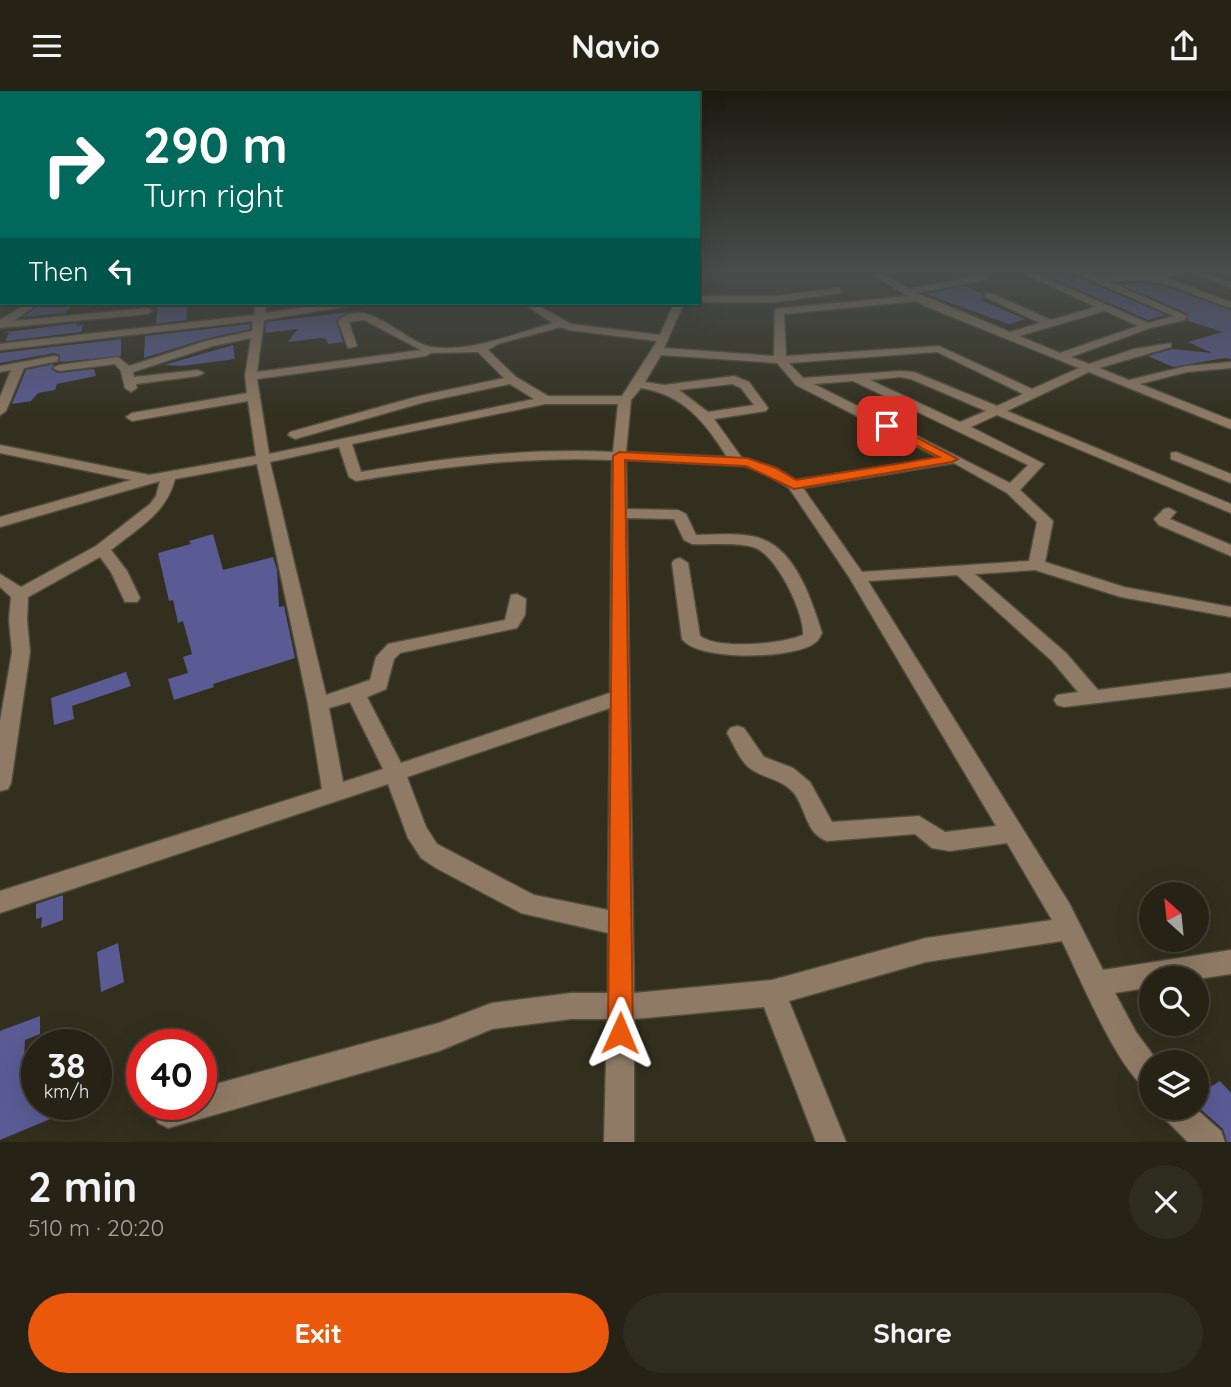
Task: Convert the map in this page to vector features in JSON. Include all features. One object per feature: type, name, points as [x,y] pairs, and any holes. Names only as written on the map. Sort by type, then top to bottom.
[{"type":"street","points":[[0,325],[33,322]]},
{"type":"street","points":[[81,337],[88,322]]},
{"type":"street","points":[[141,331],[145,322]]},
{"type":"street","points":[[0,347],[141,331],[192,322]]},
{"type":"street","points":[[259,322],[251,376],[263,459],[318,704],[334,794]]},
{"type":"street","points":[[344,322],[352,345]]},
{"type":"street","points":[[375,322],[428,350],[481,349],[494,342],[561,324]]},
{"type":"street","points":[[558,322],[661,345],[780,360],[847,358],[939,349],[1033,394]]},
{"type":"street","points":[[619,1142],[619,456],[632,392],[661,345],[671,322]]},
{"type":"street","points":[[779,322],[780,360],[800,382],[952,459]]},
{"type":"street","points":[[976,322],[1231,425]]},
{"type":"street","points":[[1044,322],[1048,324]]},
{"type":"street","points":[[1009,336],[1055,322]]},
{"type":"street","points":[[1138,322],[1147,326]]},
{"type":"street","points":[[1059,357],[1147,326],[1166,322]]},
{"type":"street","points":[[129,380],[210,343],[258,333]]},
{"type":"street","points":[[960,428],[1086,367],[1134,351],[1167,345]]},
{"type":"street","points":[[481,349],[512,380],[545,400]]},
{"type":"street","points":[[251,376],[385,360],[426,353],[428,350]]},
{"type":"street","points":[[0,369],[119,360],[129,380]]},
{"type":"street","points":[[0,411],[19,366]]},
{"type":"street","points":[[1128,384],[1187,369],[1227,368]]},
{"type":"street","points":[[129,380],[198,373]]},
{"type":"street","points":[[800,382],[900,374],[914,376],[1231,509]]},
{"type":"street","points":[[855,377],[1037,464],[1012,490]]},
{"type":"street","points":[[295,435],[423,399],[512,380]]},
{"type":"street","points":[[0,522],[149,479],[263,459],[545,400],[734,380],[745,385],[762,408],[705,415]]},
{"type":"street","points":[[667,388],[695,404],[737,461]]},
{"type":"street","points":[[132,417],[254,396]]},
{"type":"street","points":[[344,442],[356,477],[503,455],[555,453],[737,461],[763,467],[794,485],[857,577],[1013,833],[1070,929],[1126,1042],[1139,1060]]},
{"type":"street","points":[[0,449],[149,479]]},
{"type":"street","points":[[1176,456],[1231,479]]},
{"type":"street","points":[[794,485],[959,460],[1012,490],[1045,521],[1036,565]]},
{"type":"street","points":[[20,595],[102,549],[155,507],[163,497],[169,475]]},
{"type":"street","points":[[1169,512],[1163,519],[1164,522],[1231,551]]},
{"type":"street","points":[[620,513],[678,515],[684,520],[688,536],[692,539],[756,541],[766,545],[801,592],[812,636],[806,641],[781,645],[717,650],[697,646],[691,639],[680,563]]},
{"type":"street","points":[[102,549],[119,571],[131,598]]},
{"type":"street","points":[[857,577],[963,572],[1036,565],[1121,592],[1231,612]]},
{"type":"street","points":[[963,572],[1059,657],[1093,696]]},
{"type":"street","points":[[0,579],[20,595]]},
{"type":"street","points":[[0,783],[4,741],[21,652],[18,620],[20,595]]},
{"type":"street","points":[[318,704],[356,694],[379,684],[385,657],[394,648],[511,624],[516,615],[517,599]]},
{"type":"street","points":[[1064,700],[1231,680]]},
{"type":"street","points":[[356,694],[394,773],[416,831],[429,851],[530,905],[620,924]]},
{"type":"street","points":[[0,902],[334,794],[620,697]]},
{"type":"street","points":[[737,733],[757,763],[785,775],[802,788],[820,824],[827,832],[919,825],[940,841],[950,842],[1013,833]]},
{"type":"street","points":[[217,1099],[439,1037],[492,1016],[571,1006],[621,1006],[772,993],[926,950],[1070,929]]},
{"type":"street","points":[[1098,983],[1231,962]]},
{"type":"street","points":[[772,993],[831,1142]]},
{"type":"street","points":[[1187,1120],[1210,1142]]},
{"type":"building","points":[[266,322],[337,322],[343,342],[328,344],[326,339],[320,338],[288,342],[298,329],[265,333]]},
{"type":"building","points":[[1191,322],[1231,322],[1231,359],[1173,367],[1148,356],[1172,349],[1212,353],[1188,342],[1223,332]]},
{"type":"building","points":[[77,323],[76,326],[83,325],[81,332],[5,341],[10,332]]},
{"type":"building","points":[[250,324],[250,329],[205,339],[144,358],[145,336]]},
{"type":"building","points":[[121,339],[121,356],[60,362],[60,355],[54,353],[0,363],[0,353]]},
{"type":"building","points":[[233,345],[235,359],[181,366],[164,365]]},
{"type":"building","points":[[54,364],[51,369],[58,373],[94,369],[96,376],[57,384],[55,390],[38,393],[31,401],[12,404],[26,370]]},
{"type":"building","points":[[213,534],[223,570],[273,557],[277,570],[279,607],[284,606],[295,658],[213,684],[214,687],[174,700],[168,679],[188,673],[183,657],[192,654],[183,621],[178,623],[173,600],[169,601],[158,553],[191,544],[189,541]]},
{"type":"building","points":[[126,672],[131,686],[72,706],[74,719],[54,725],[51,698]]},
{"type":"building","points":[[63,895],[63,920],[41,928],[42,917],[36,919],[36,904]]},
{"type":"building","points":[[118,943],[124,982],[101,992],[97,952]]},
{"type":"building","points":[[40,1016],[40,1029],[21,1029],[21,1120],[48,1120],[0,1140],[0,1031]]},
{"type":"building","points":[[1220,1081],[1231,1093],[1231,1142],[1227,1142],[1223,1129],[1209,1117],[1209,1088]]},
{"type":"route","points":[[620,1033],[619,456],[747,462],[763,467],[794,485],[952,459],[887,426]]}]
